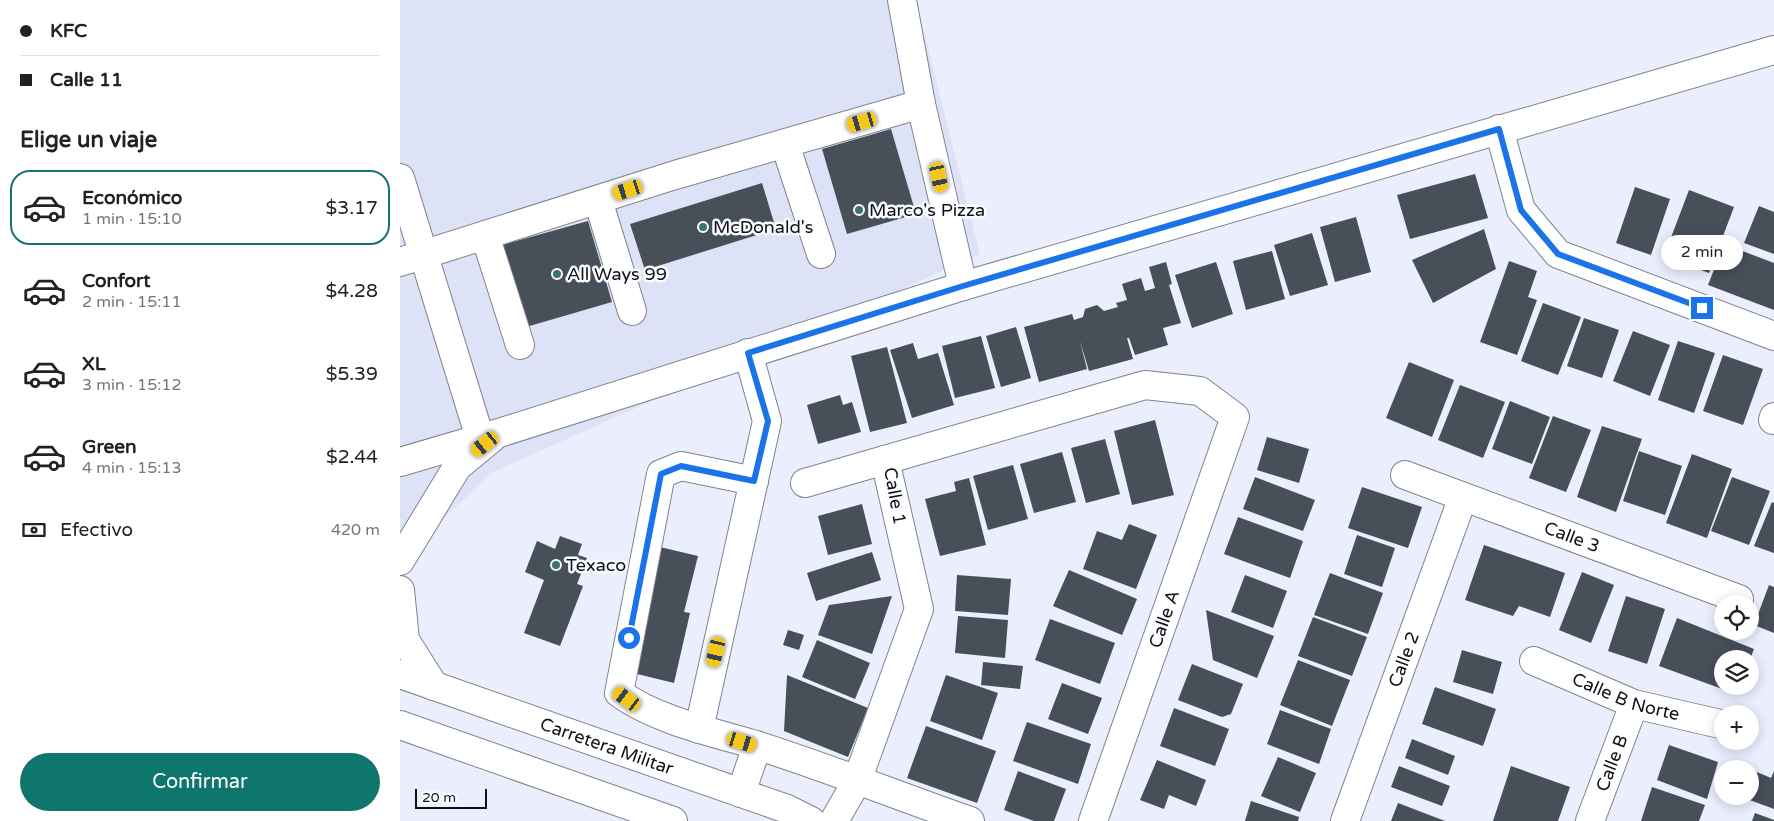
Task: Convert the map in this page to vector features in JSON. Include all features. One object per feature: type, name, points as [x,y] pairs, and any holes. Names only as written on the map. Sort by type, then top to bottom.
[{"type":"street","points":[[902,0],[921,104],[963,286]]},
{"type":"street","points":[[400,462],[489,436],[963,286],[1774,50]]},
{"type":"street","points":[[412,258],[598,200],[921,104]]},
{"type":"street","points":[[1499,129],[1521,210],[1558,254],[1774,336]]},
{"type":"street","points":[[785,144],[821,254]]},
{"type":"street","points":[[400,178],[412,258],[489,436]]},
{"type":"street","points":[[598,200],[632,311]]},
{"type":"street","points":[[485,235],[520,344]]},
{"type":"street","points":[[699,729],[768,421],[748,353]]},
{"type":"street","name":"Calle 1","points":[[834,821],[857,781],[919,609],[885,460],[1146,385],[1200,391]]},
{"type":"street","name":"Calle A","points":[[1093,821],[1235,417],[1200,391]]},
{"type":"street","points":[[400,561],[457,467],[489,436]]},
{"type":"street","points":[[805,483],[885,460]]},
{"type":"street","points":[[754,481],[681,466],[661,474],[618,693],[635,705],[699,729],[757,746],[970,821]]},
{"type":"street","name":"Calle 3","points":[[1405,475],[1728,595]]},
{"type":"street","name":"Calle 2","points":[[1345,821],[1463,497]]},
{"type":"street","points":[[400,590],[405,640],[434,686]]},
{"type":"street","name":"Calle B Norte","points":[[1534,661],[1634,704],[1714,723]]},
{"type":"street","name":"Carretera Militar","points":[[400,674],[787,809],[811,821]]},
{"type":"street","name":"Calle B","points":[[1590,821],[1634,704]]},
{"type":"street","points":[[400,726],[673,821]]},
{"type":"street","points":[[741,793],[757,746]]},
{"type":"shaded area","points":[[400,0],[916,0],[980,254],[493,472],[400,559]]},
{"type":"building","points":[[891,129],[916,214],[847,234],[822,149]]},
{"type":"building","points":[[1475,174],[1488,218],[1410,239],[1397,195]]},
{"type":"building","name":"McDonald's","points":[[762,183],[776,229],[645,270],[630,224]]},
{"type":"building","points":[[1635,187],[1670,199],[1651,255],[1616,243]]},
{"type":"building","points":[[1689,190],[1734,207],[1709,273],[1664,256]]},
{"type":"building","points":[[1759,206],[1774,212],[1774,254],[1744,243]]},
{"type":"building","points":[[1356,217],[1371,272],[1335,282],[1320,227]]},
{"type":"building","name":"All Ways 99","points":[[588,221],[612,302],[526,327],[502,245]]},
{"type":"building","points":[[1484,229],[1496,269],[1433,303],[1412,260]]},
{"type":"building","points":[[1312,233],[1328,285],[1290,296],[1274,245]]},
{"type":"building","points":[[1724,244],[1774,263],[1774,310],[1708,285]]},
{"type":"building","points":[[1272,251],[1285,299],[1246,310],[1233,261]]},
{"type":"building","points":[[1509,261],[1537,271],[1528,297],[1537,300],[1517,355],[1480,342]]},
{"type":"building","points":[[1166,262],[1172,284],[1169,285],[1181,323],[1163,328],[1168,345],[1135,355],[1129,338],[1127,338],[1133,359],[1089,371],[1080,341],[1087,369],[1039,382],[1024,327],[1072,314],[1074,320],[1083,317],[1085,309],[1097,305],[1104,311],[1118,307],[1116,303],[1127,300],[1122,284],[1141,278],[1145,291],[1155,288],[1149,267]]},
{"type":"building","points":[[1216,262],[1233,314],[1192,328],[1175,275]]},
{"type":"building","points":[[1543,303],[1581,317],[1558,375],[1521,361]]},
{"type":"building","points":[[1584,318],[1619,330],[1602,378],[1567,366]]},
{"type":"building","points":[[1016,327],[1031,378],[1001,387],[986,336]]},
{"type":"building","points":[[1633,331],[1670,345],[1650,396],[1613,381]]},
{"type":"building","points":[[981,336],[995,388],[955,398],[942,346]]},
{"type":"building","points":[[1678,341],[1715,353],[1694,413],[1658,400]]},
{"type":"building","points":[[913,343],[918,359],[938,353],[954,405],[912,418],[890,350]]},
{"type":"building","points":[[887,347],[907,423],[870,432],[851,356]]},
{"type":"building","points":[[1723,355],[1763,369],[1743,425],[1703,411]]},
{"type":"building","points":[[1409,362],[1454,380],[1432,437],[1386,418]]},
{"type":"building","points":[[1460,385],[1505,402],[1483,458],[1438,440]]},
{"type":"building","points":[[840,395],[843,405],[852,402],[861,432],[818,444],[807,405]]},
{"type":"building","points":[[1510,401],[1550,417],[1532,464],[1492,449]]},
{"type":"building","points":[[1553,416],[1591,430],[1566,492],[1529,478]]},
{"type":"building","points":[[1155,420],[1174,495],[1132,505],[1114,431]]},
{"type":"building","points":[[1602,426],[1642,439],[1616,512],[1577,497]]},
{"type":"building","points":[[1267,437],[1309,449],[1299,483],[1257,470]]},
{"type":"building","points":[[1105,439],[1120,494],[1086,503],[1071,448]]},
{"type":"building","points":[[1639,451],[1682,466],[1665,515],[1623,501]]},
{"type":"building","points":[[1062,452],[1076,502],[1034,513],[1020,464]]},
{"type":"building","points":[[1692,454],[1732,469],[1707,538],[1666,523]]},
{"type":"building","points":[[1013,465],[1028,519],[988,530],[973,476]]},
{"type":"building","points":[[1255,477],[1315,500],[1303,531],[1243,509]]},
{"type":"building","points":[[1732,477],[1770,491],[1749,545],[1711,531]]},
{"type":"building","points":[[969,478],[986,545],[940,556],[925,499],[956,491],[954,482]]},
{"type":"building","points":[[1362,487],[1422,507],[1408,548],[1348,528]]},
{"type":"building","points":[[1772,502],[1774,503],[1774,553],[1754,546]]},
{"type":"building","points":[[862,504],[872,544],[828,555],[818,516]]},
{"type":"building","points":[[1238,517],[1303,541],[1290,578],[1224,554]]},
{"type":"building","points":[[1129,524],[1157,535],[1136,589],[1083,569],[1097,531],[1122,540]]},
{"type":"building","points":[[1357,535],[1395,548],[1382,587],[1344,574]]},
{"type":"building","points":[[560,536],[582,544],[578,555],[587,558],[577,584],[583,586],[560,646],[524,633],[544,580],[525,572],[537,541],[555,549]]},
{"type":"building","points":[[1484,545],[1565,573],[1550,617],[1519,606],[1513,616],[1465,600]]},
{"type":"building","points":[[660,547],[698,556],[684,612],[690,613],[674,683],[629,672]]},
{"type":"building","points":[[872,552],[881,580],[816,601],[807,573]]},
{"type":"building","points":[[1069,570],[1137,599],[1122,635],[1053,606]]},
{"type":"building","points":[[1582,572],[1614,585],[1591,643],[1559,630]]},
{"type":"building","points":[[1330,573],[1383,593],[1368,634],[1314,615]]},
{"type":"building","points":[[957,575],[1011,579],[1008,615],[955,611]]},
{"type":"building","points":[[1245,575],[1287,591],[1273,628],[1231,612]]},
{"type":"building","points":[[1769,585],[1774,587],[1774,633],[1759,627],[1759,612]]},
{"type":"building","points":[[892,596],[872,654],[818,635],[829,605]]},
{"type":"building","points":[[1626,596],[1665,609],[1647,664],[1608,651]]},
{"type":"building","points":[[1206,610],[1274,636],[1257,678],[1213,660]]},
{"type":"building","points":[[958,616],[1008,620],[1005,658],[955,653]]},
{"type":"building","points":[[1313,617],[1367,637],[1352,676],[1298,656]]},
{"type":"building","points":[[1677,618],[1714,633],[1714,640],[1732,640],[1754,649],[1714,650],[1714,686],[1659,666]]},
{"type":"building","points":[[1050,619],[1115,643],[1100,684],[1035,660]]},
{"type":"building","points":[[788,630],[804,635],[799,650],[783,645]]},
{"type":"building","points":[[817,640],[870,663],[855,699],[802,677]]},
{"type":"building","points":[[1462,650],[1502,662],[1493,694],[1453,682]]},
{"type":"building","points":[[1298,660],[1350,680],[1332,726],[1280,705]]},
{"type":"building","points":[[983,662],[1023,666],[1020,689],[981,685]]},
{"type":"building","points":[[1192,664],[1243,684],[1231,714],[1222,717],[1178,700]]},
{"type":"building","points":[[787,675],[868,708],[848,757],[784,731]]},
{"type":"building","points":[[946,675],[998,693],[982,740],[930,721]]},
{"type":"building","points":[[1062,683],[1102,698],[1088,734],[1048,719]]},
{"type":"building","points":[[1435,687],[1496,709],[1483,746],[1422,724]]},
{"type":"building","points":[[1174,708],[1229,729],[1215,766],[1160,746]]},
{"type":"building","points":[[1280,710],[1331,729],[1319,764],[1267,744]]},
{"type":"building","points":[[1027,722],[1091,744],[1078,784],[1013,761]]},
{"type":"building","points":[[926,726],[996,751],[977,803],[907,778]]},
{"type":"building","points":[[1412,739],[1455,756],[1448,775],[1405,758]]},
{"type":"building","points":[[1669,745],[1714,761],[1714,775],[1707,799],[1657,780]]},
{"type":"building","points":[[1278,757],[1316,773],[1300,812],[1261,796]]},
{"type":"building","points":[[1157,760],[1206,780],[1196,806],[1169,795],[1164,809],[1140,800]]},
{"type":"building","points":[[1399,766],[1450,786],[1442,806],[1391,787]]},
{"type":"building","points":[[1511,766],[1570,787],[1558,821],[1493,821]]},
{"type":"building","points":[[1018,771],[1066,789],[1054,821],[1034,821],[1004,810]]},
{"type":"building","points":[[1774,771],[1774,809],[1759,803],[1759,773],[1771,778]]},
{"type":"building","points":[[1652,787],[1705,805],[1699,821],[1641,821]]},
{"type":"building","points":[[1251,801],[1299,817],[1298,821],[1245,821]]},
{"type":"building","points":[[1398,803],[1445,821],[1391,821]]},
{"type":"building","points":[[1755,813],[1774,820],[1774,821],[1752,821]]},
{"type":"place","name":"Marco's Pizza","points":[[859,210]]},
{"type":"place","name":"McDonald's","points":[[703,227]]},
{"type":"place","name":"All Ways 99","points":[[557,274]]},
{"type":"place","name":"Texaco","points":[[556,565]]},
{"type":"route","points":[[629,638],[661,474],[681,466],[754,481],[768,421],[748,353],[963,286],[1499,129],[1521,210],[1558,254],[1702,308]]}]
